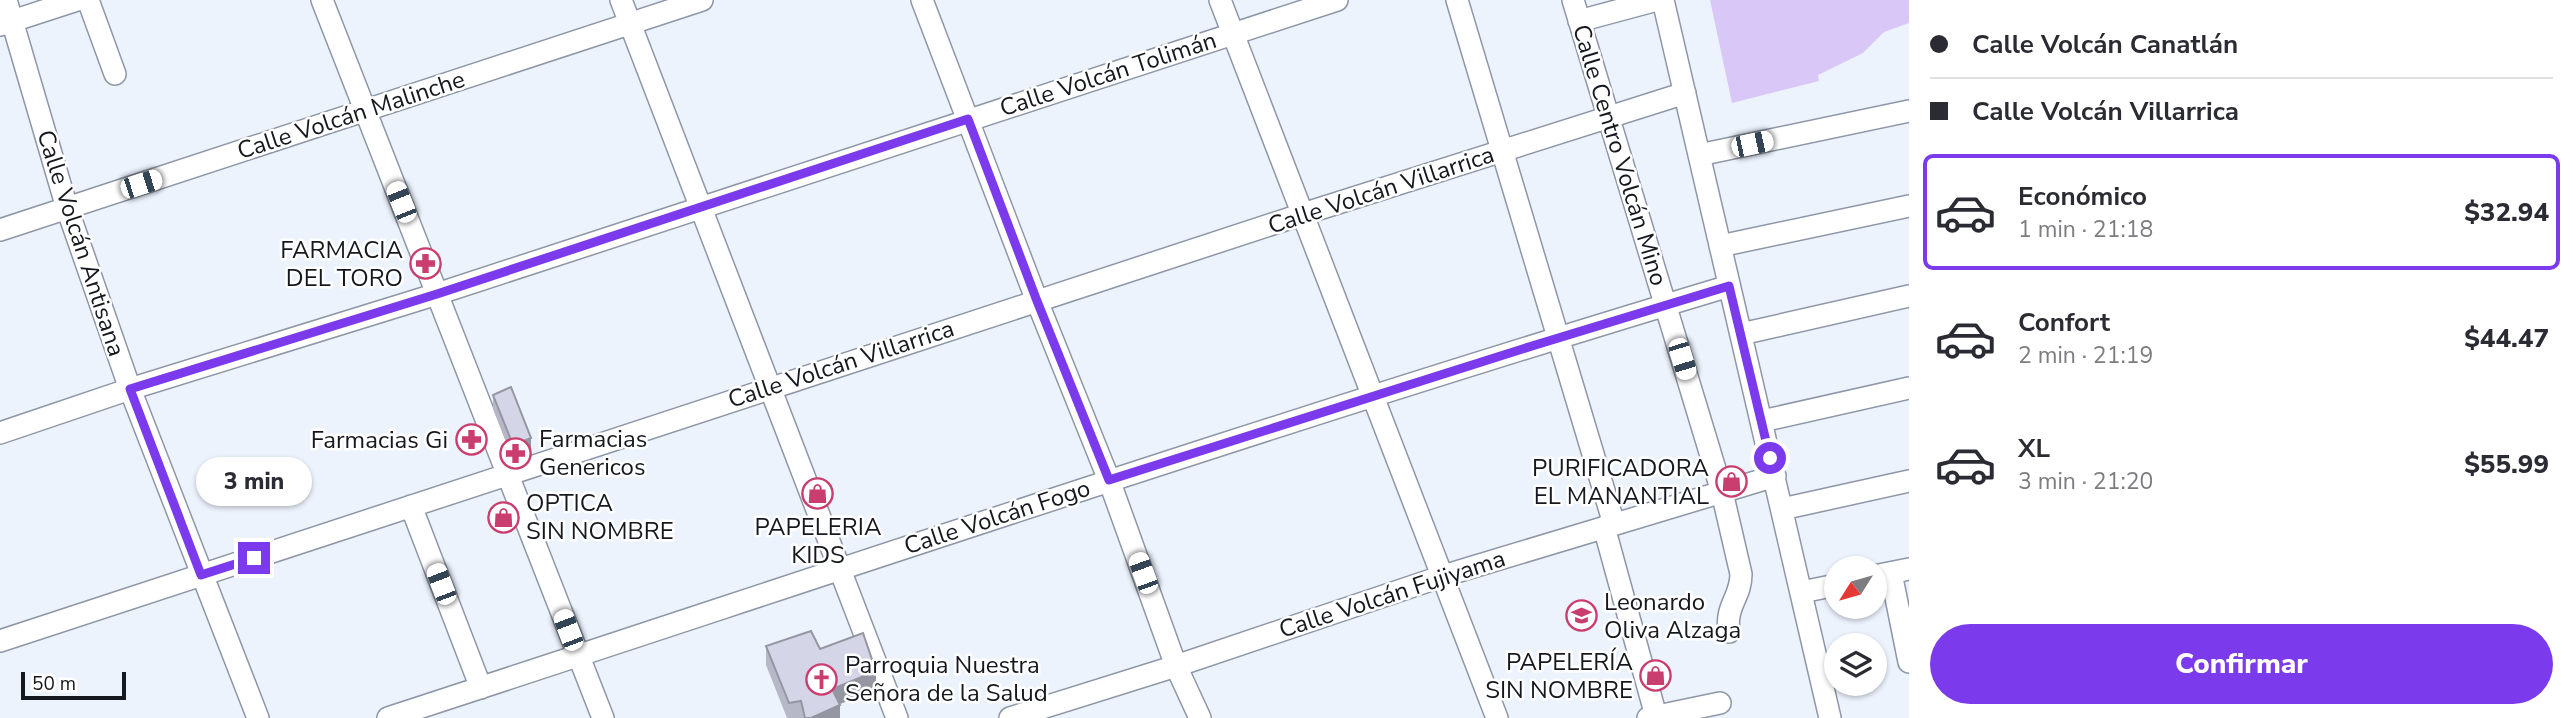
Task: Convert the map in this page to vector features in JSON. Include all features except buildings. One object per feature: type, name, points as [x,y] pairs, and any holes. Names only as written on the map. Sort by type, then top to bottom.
[{"type":"street","name":"Calle Volcán Antisana","points":[[6,0],[6,23],[130,389],[258,718]]},
{"type":"street","points":[[6,23],[77,0]]},
{"type":"street","points":[[88,0],[115,74]]},
{"type":"street","points":[[322,0],[603,718]]},
{"type":"street","points":[[621,0],[897,718]]},
{"type":"street","name":"Calle Volcán Malinche","points":[[0,230],[702,0]]},
{"type":"street","points":[[922,0],[1037,301],[1109,480],[1176,666],[1200,718]]},
{"type":"street","points":[[1220,0],[1497,718]]},
{"type":"street","name":"Calle Volcán Tolimán","points":[[0,433],[130,389],[437,294],[1337,0]]},
{"type":"street","points":[[1457,0],[1559,338],[1609,525],[1652,717],[1720,703]]},
{"type":"street","name":"Calle Centro Volcán Mino","points":[[1573,0],[1722,492],[1741,574],[1741,587],[1729,610],[1729,632]]},
{"type":"street","points":[[1579,21],[1657,0]]},
{"type":"street","points":[[1663,0],[1830,718]]},
{"type":"street","name":"Calle Volcán Villarrica","points":[[0,641],[770,387],[1685,93]]},
{"type":"street","points":[[1699,155],[1909,111]]},
{"type":"street","points":[[1720,246],[1909,206]]},
{"type":"street","name":"Calle Volcán Fogo","points":[[395,717],[1109,480],[1729,286]]},
{"type":"street","points":[[1741,334],[1909,296]]},
{"type":"street","points":[[1762,421],[1909,388]]},
{"type":"street","name":"Calle Volcán Fujiyama","points":[[1010,718],[1176,666],[1443,576],[1775,476]]},
{"type":"street","points":[[1782,509],[1909,481]]},
{"type":"street","points":[[411,506],[481,688]]},
{"type":"street","points":[[1891,572],[1909,662]]},
{"type":"street","points":[[1802,592],[1824,587]]},
{"type":"shaded area","points":[[1710,0],[1909,0],[1909,23],[1884,32],[1863,53],[1818,75],[1819,81],[1732,103]]},
{"type":"place","name":"FARMACIA DEL TORO","points":[[426,264]]},
{"type":"place","name":"Farmacias Gi","points":[[471,440]]},
{"type":"place","name":"Farmacias Genericos","points":[[516,453]]},
{"type":"place","name":"PURIFICADORA EL MANANTIAL","points":[[1732,482]]},
{"type":"place","name":"PAPELERIA KIDS","points":[[818,493]]},
{"type":"place","name":"OPTICA SIN NOMBRE","points":[[503,517]]},
{"type":"place","name":"Leonardo Oliva Alzaga","points":[[1581,616]]},
{"type":"place","name":"PAPELERÍA SIN NOMBRE","points":[[1656,676]]},
{"type":"place","name":"Parroquia Nuestra Señora de la Salud","points":[[822,679]]},
{"type":"route","points":[[254,558],[201,575],[130,389],[437,294],[968,119],[1109,480],[1729,286],[1770,458]]}]
